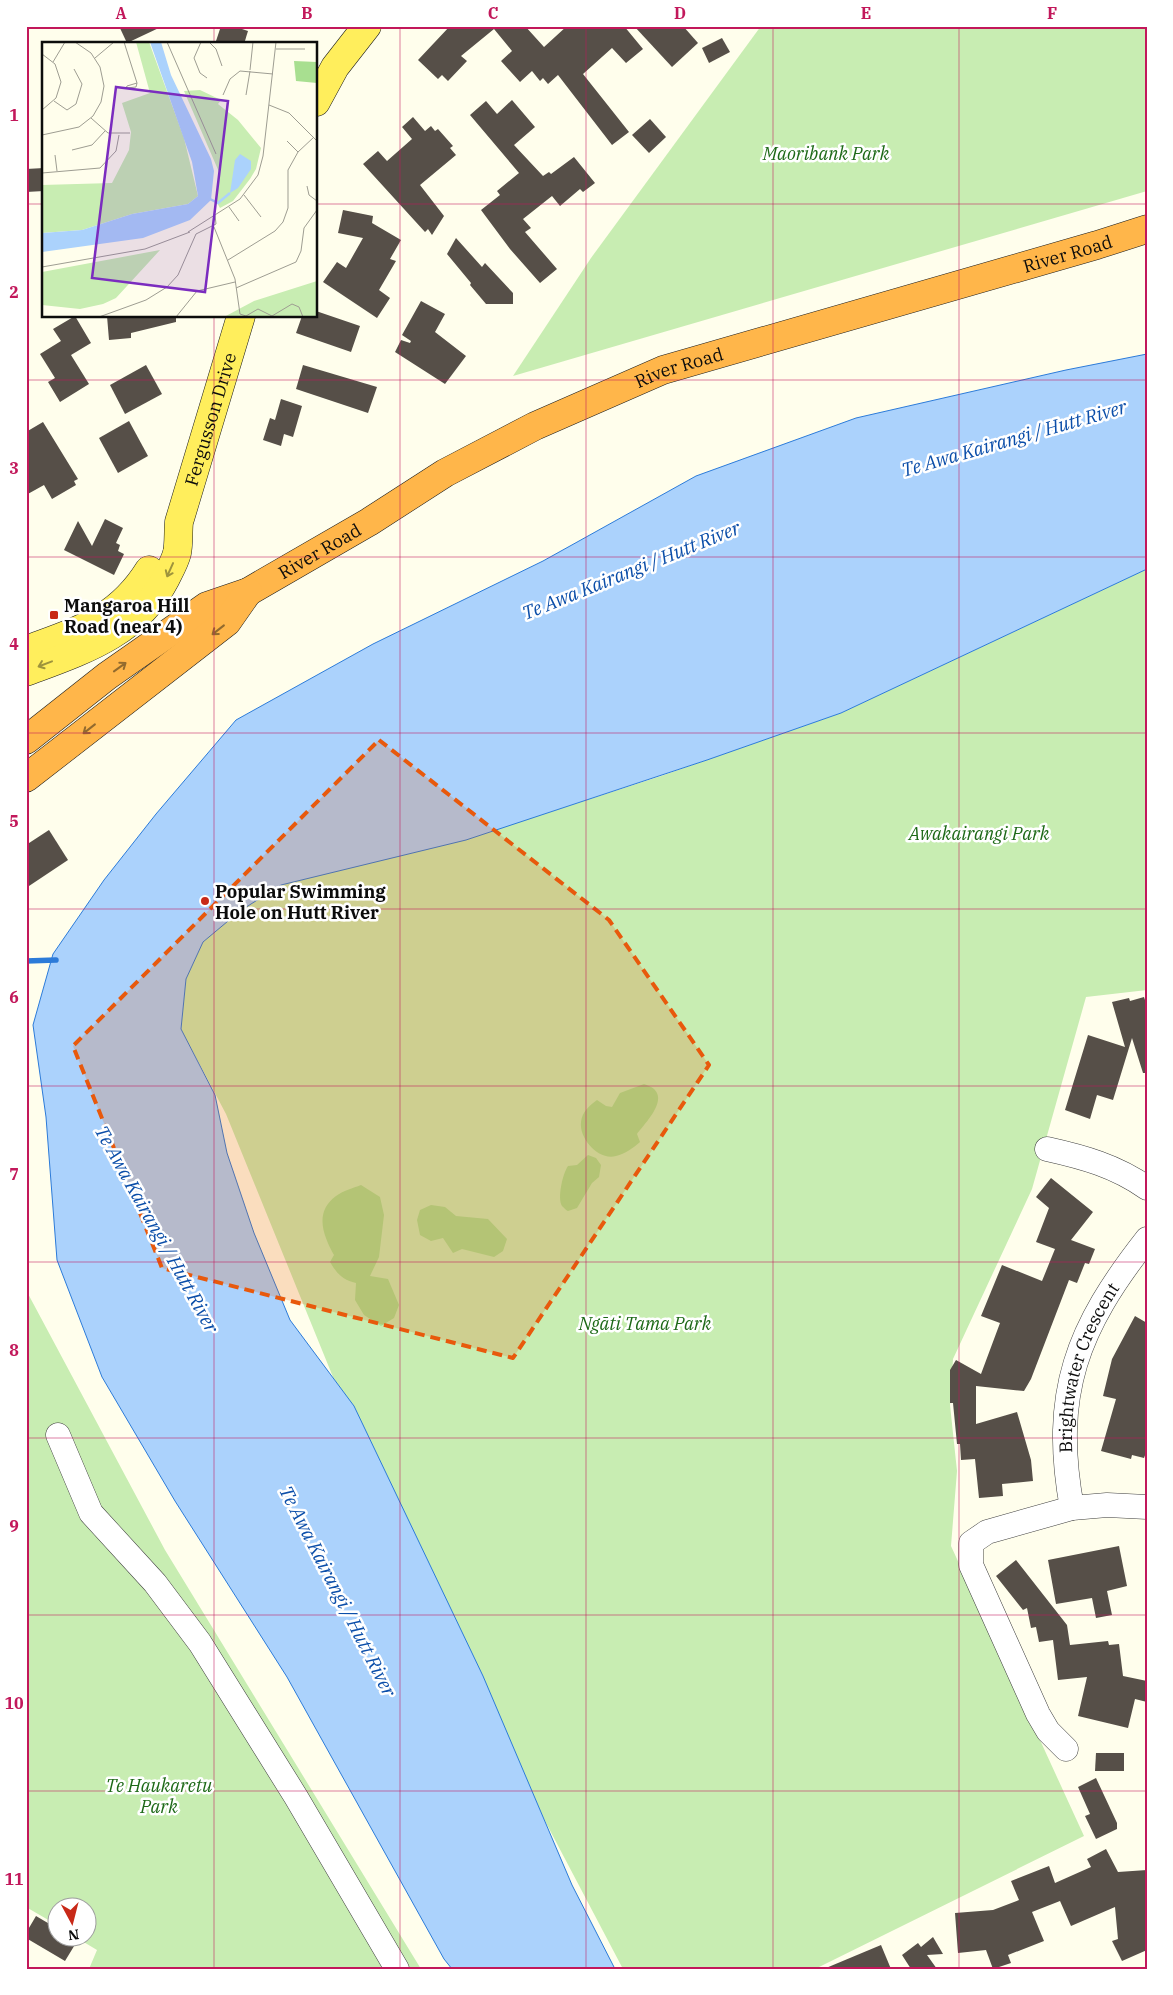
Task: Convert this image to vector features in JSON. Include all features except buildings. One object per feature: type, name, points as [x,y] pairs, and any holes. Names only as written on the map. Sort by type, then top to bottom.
[{"type":"highway","name":"River Road","points":[[26,740],[107,676],[207,606],[248,592],[369,522],[445,473],[535,426],[663,370],[1147,229]]},
{"type":"highway","name":"River Road","points":[[26,778],[227,622],[248,592]]},
{"type":"main road","points":[[318,98],[335,67],[367,26]]},
{"type":"main road","name":"Fergusson Drive","points":[[26,672],[86,648],[124,628],[138,617],[161,588],[177,553],[179,522],[239,318]]},
{"type":"main road","name":"Fergusson Drive","points":[[26,650],[79,630],[115,610],[130,597],[141,583],[151,568],[159,548],[179,522]]},
{"type":"street","points":[[1047,1149],[1110,1166],[1147,1188]]},
{"type":"street","name":"Brightwater Crescent","points":[[1072,1508],[1064,1421],[1072,1368],[1085,1334],[1100,1304],[1121,1272],[1147,1239]]},
{"type":"street","points":[[58,1435],[91,1513],[155,1583],[200,1643],[296,1797],[397,1969]]},
{"type":"street","points":[[1066,1749],[1048,1731],[1038,1714],[972,1565],[971,1543],[987,1532],[1072,1508],[1106,1505],[1147,1507]]},
{"type":"highlighted area","points":[[379,740],[609,920],[709,1065],[513,1358],[162,1268],[73,1046]]},
{"type":"green space","name":"Maoribank Park","points":[[761,26],[1147,26],[1147,191],[513,376],[591,258]]},
{"type":"green space","name":"Ngāti Tama Park","points":[[1147,569],[1147,990],[1086,997],[1032,1189],[953,1359],[950,1405],[957,1471],[951,1546],[1084,1836],[815,1969],[623,1969],[407,1559],[226,1114],[181,1029],[186,979],[203,942],[240,910],[281,885],[547,813],[661,776],[841,713]]},
{"type":"green space","points":[[644,1084],[653,1088],[658,1100],[652,1114],[637,1134],[640,1142],[623,1154],[616,1156],[610,1157],[597,1152],[587,1142],[581,1129],[584,1112],[597,1100],[606,1106],[612,1107],[620,1093]]},
{"type":"green space","points":[[588,1155],[596,1158],[601,1165],[599,1177],[592,1183],[577,1208],[568,1211],[562,1206],[560,1197],[564,1174],[568,1166],[577,1165]]},
{"type":"green space","points":[[361,1185],[380,1197],[384,1215],[379,1257],[370,1276],[388,1279],[399,1305],[394,1318],[381,1326],[364,1315],[355,1300],[356,1283],[341,1276],[330,1262],[334,1255],[324,1232],[323,1216],[329,1202],[336,1196]]},
{"type":"green space","points":[[431,1205],[445,1207],[456,1216],[488,1219],[507,1239],[503,1251],[494,1257],[462,1249],[453,1253],[443,1238],[431,1241],[420,1235],[417,1220],[420,1210]]},
{"type":"green space","name":"Te Haukaretu Park","points":[[26,1290],[165,1550],[421,1969],[89,1969],[97,1950],[94,1948],[98,1948],[98,1898],[48,1898],[48,1920],[26,1907]]},
{"type":"water","name":"Te Awa Kairangi / Hutt River","points":[[1147,354],[1147,569],[841,713],[707,760],[466,840],[281,885],[240,911],[203,942],[186,979],[181,1029],[215,1095],[227,1153],[254,1233],[290,1320],[354,1406],[483,1676],[572,1885],[615,1969],[452,1969],[444,1959],[287,1677],[175,1501],[102,1377],[57,1260],[46,1117],[33,1025],[53,954],[104,880],[156,814],[236,720],[373,644],[543,561],[696,476],[856,418],[1066,370]]},
{"type":"waterway","points":[[26,961],[56,960]]},
{"type":"place","name":"Mangaroa Hill Road (near 4)","points":[[54,615]]},
{"type":"place","name":"Popular Swimming Hole on Hutt River","points":[[205,901]]},
{"type":"park label","name":"Awakairangi Park","points":[[979,833]]}]
